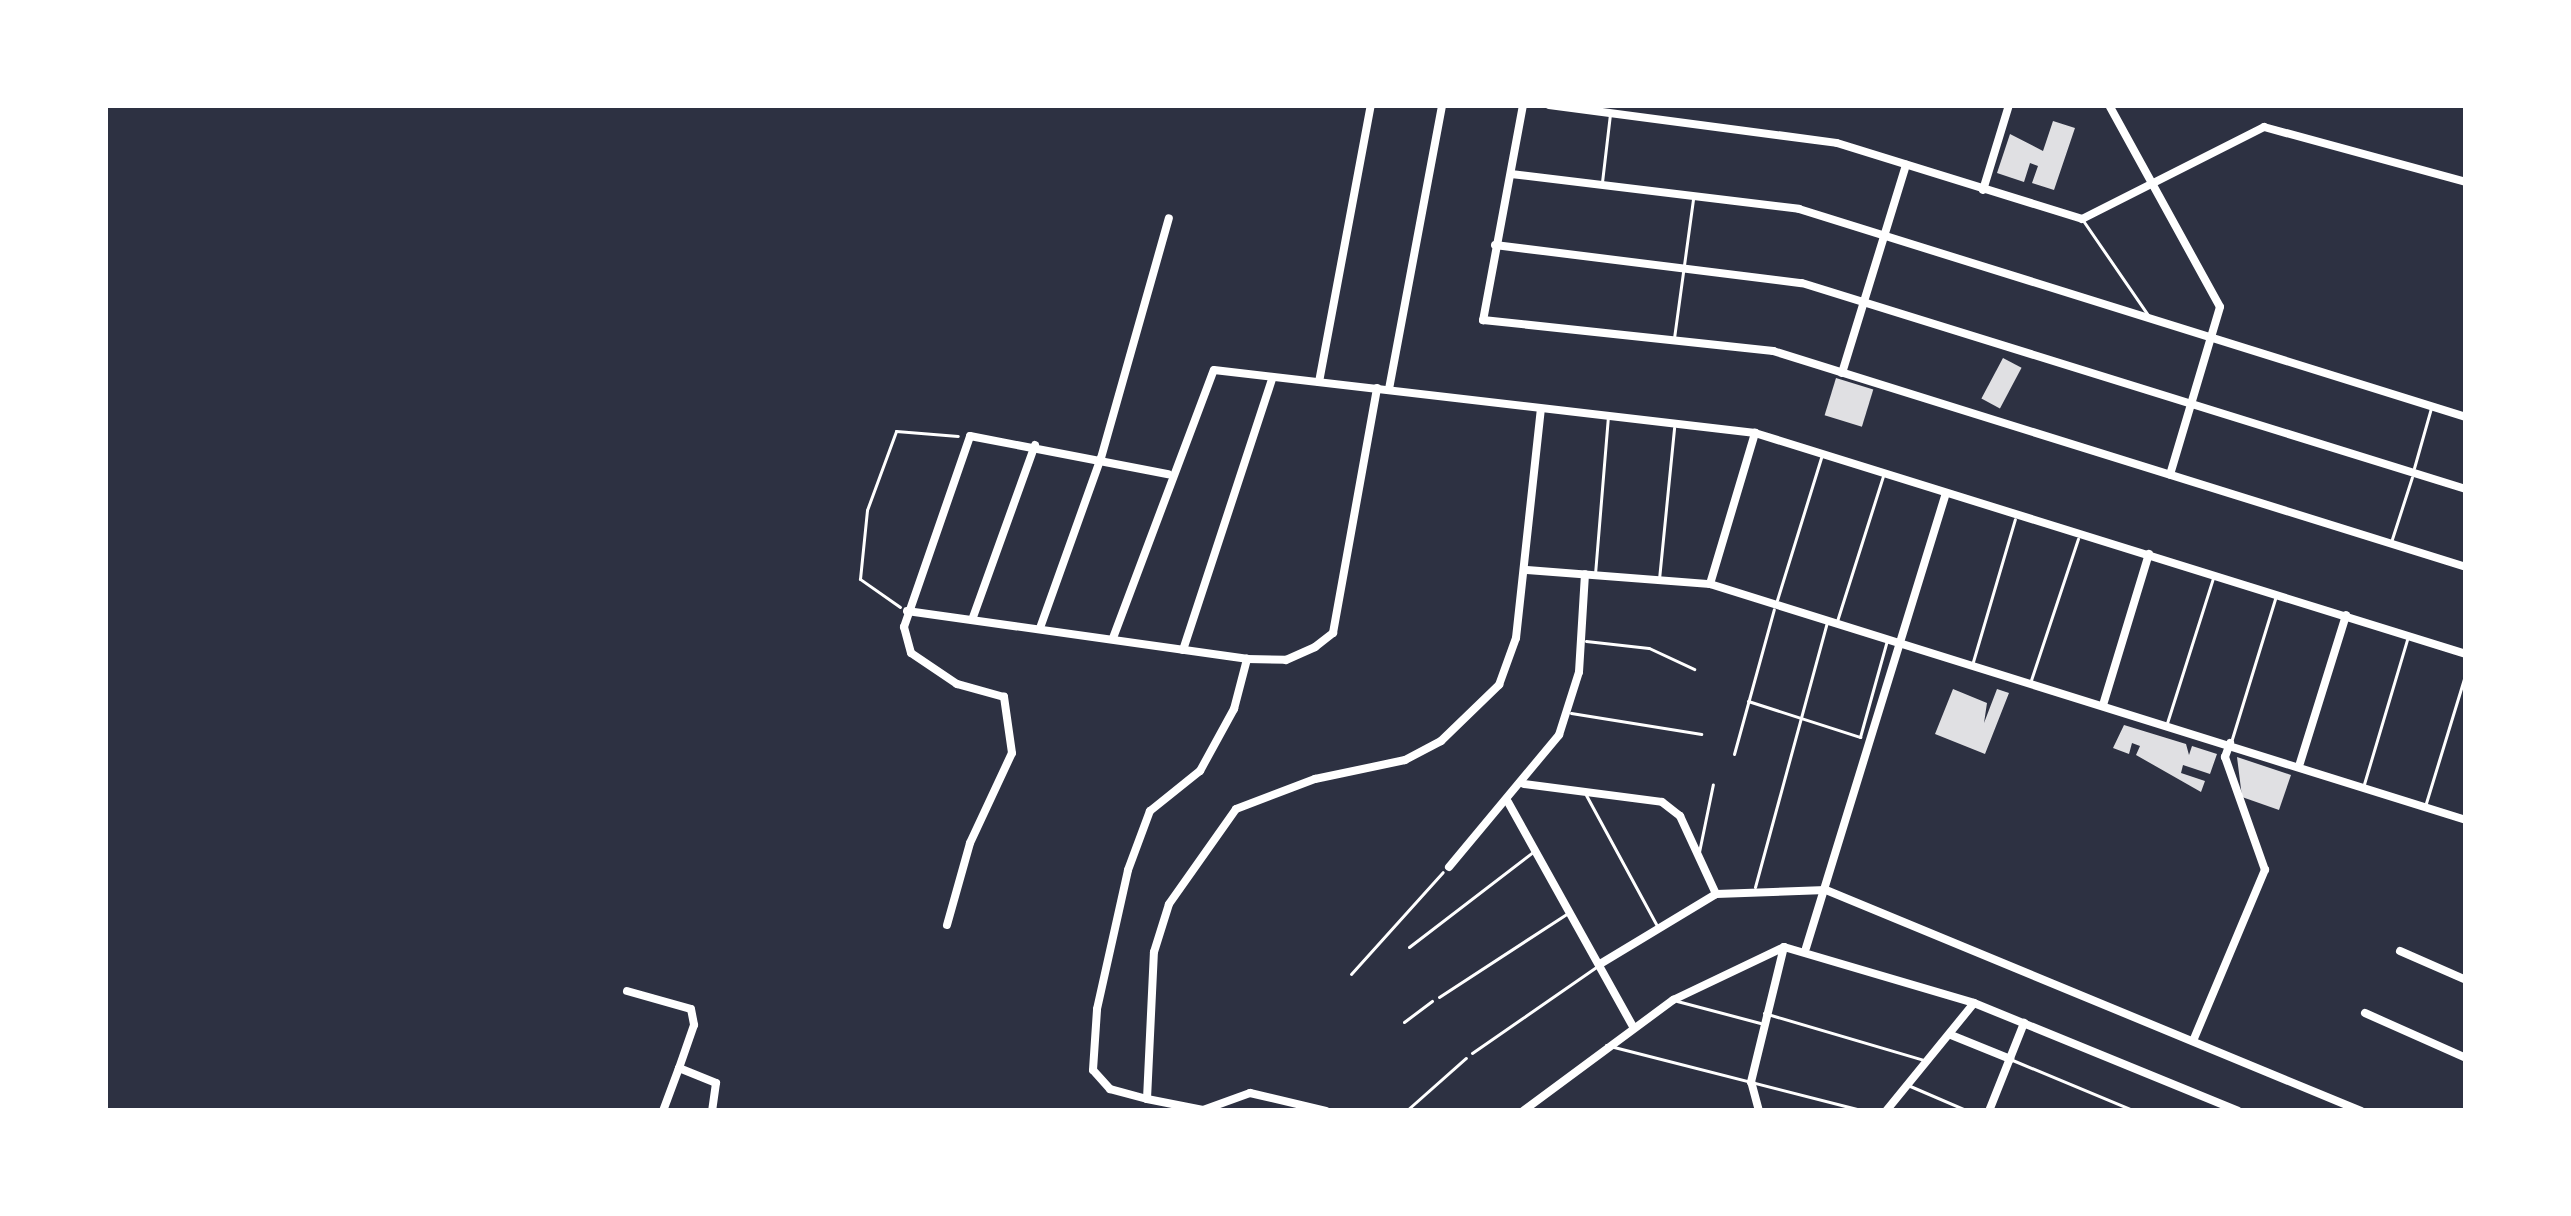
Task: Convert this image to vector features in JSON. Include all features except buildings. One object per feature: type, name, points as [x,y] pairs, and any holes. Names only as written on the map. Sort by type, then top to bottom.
[{"type":"street","points":[[1319,382],[1371,105]]},
{"type":"street","points":[[1389,389],[1442,105]]},
{"type":"street","points":[[1522,105],[1483,320],[1773,351],[2466,567]]},
{"type":"street","points":[[1550,105],[1818,139],[2082,219],[2264,127],[2466,182]]},
{"type":"street","points":[[1983,190],[2009,105]]},
{"type":"street","points":[[2109,105],[2220,307],[2215,340],[2170,476]]},
{"type":"street","points":[[1842,373],[1906,164]]},
{"type":"street","points":[[1511,174],[1799,209],[2466,417]]},
{"type":"street","points":[[1040,628],[1101,458],[1169,218]]},
{"type":"street","points":[[1495,245],[1802,283],[2466,490]]},
{"type":"street","points":[[1113,638],[1168,473],[1206,378],[1214,370],[1754,433],[2466,654]]},
{"type":"street","points":[[1184,650],[1273,377]]},
{"type":"street","points":[[907,611],[1247,659],[1286,660],[1333,633],[1377,388]]},
{"type":"street","points":[[1147,1099],[1158,932],[1218,831],[1251,799],[1406,760],[1441,741],[1498,685],[1516,638],[1527,570],[1541,410]]},
{"type":"street","points":[[1710,584],[1754,433]]},
{"type":"street","points":[[947,925],[970,843],[1006,782],[1012,725],[1000,694],[957,684],[910,653],[907,611],[970,436],[1168,473]]},
{"type":"street","points":[[972,620],[1035,445]]},
{"type":"street","points":[[1806,948],[1904,646],[1946,493]]},
{"type":"street","points":[[2103,706],[2149,554]]},
{"type":"street","points":[[1527,570],[1710,584],[2030,685],[2300,763],[2466,820]]},
{"type":"street","points":[[1448,867],[1525,784],[1569,713],[1584,641],[1590,575]]},
{"type":"street","points":[[2300,763],[2346,615]]},
{"type":"street","points":[[1247,659],[1234,710],[1200,771],[1150,811],[1129,870],[1097,1009],[1094,1070],[1110,1090],[1202,1110],[1250,1094],[1326,1111]]},
{"type":"street","points":[[2192,1041],[2266,869],[2225,757],[2230,743]]},
{"type":"street","points":[[1525,784],[1662,802],[1680,816],[1717,893]]},
{"type":"street","points":[[1508,802],[1633,1027]]},
{"type":"street","points":[[1600,964],[1717,893],[1755,887],[1826,890],[2361,1111]]},
{"type":"street","points":[[1759,1111],[1751,1082],[1784,947]]},
{"type":"street","points":[[1523,1111],[1606,1045],[1673,1000],[1784,947],[1806,948],[1974,1003],[2238,1111]]},
{"type":"street","points":[[2400,950],[2466,980]]},
{"type":"street","points":[[627,991],[691,1009],[694,1025],[663,1111]]},
{"type":"street","points":[[1886,1111],[1974,1003]]},
{"type":"street","points":[[2365,1013],[2466,1058]]},
{"type":"street","points":[[1989,1111],[2024,1023]]},
{"type":"street","points":[[1950,1034],[2011,1059]]},
{"type":"street","points":[[679,1068],[716,1083],[712,1111]]},
{"type":"lane","points":[[1602,184],[1610,112]]},
{"type":"lane","points":[[1674,340],[1694,196]]},
{"type":"lane","points":[[2082,219],[2149,316]]},
{"type":"lane","points":[[2390,544],[2432,406]]},
{"type":"lane","points":[[1590,575],[1608,417]]},
{"type":"lane","points":[[1659,581],[1674,423]]},
{"type":"lane","points":[[1734,754],[1822,453]]},
{"type":"lane","points":[[1755,887],[1802,718],[1884,473]]},
{"type":"lane","points":[[1971,667],[2017,515]]},
{"type":"lane","points":[[2030,685],[2080,534]]},
{"type":"lane","points":[[2166,724],[2214,574]]},
{"type":"lane","points":[[2230,743],[2276,595]]},
{"type":"lane","points":[[2364,784],[2408,636]]},
{"type":"lane","points":[[1747,700],[1860,737],[1887,640]]},
{"type":"lane","points":[[1584,641],[1649,648],[1694,669]]},
{"type":"lane","points":[[2425,805],[2466,672]]},
{"type":"lane","points":[[1569,713],[1701,734]]},
{"type":"lane","points":[[1698,854],[1713,784]]},
{"type":"lane","points":[[1584,792],[1657,926]]},
{"type":"lane","points":[[1409,947],[1536,850]]},
{"type":"lane","points":[[1438,997],[1571,912]]},
{"type":"lane","points":[[1472,1053],[1600,964]]},
{"type":"lane","points":[[1673,1000],[1925,1060]]},
{"type":"lane","points":[[1606,1045],[1864,1111]]},
{"type":"lane","points":[[2011,1059],[2135,1111]]},
{"type":"lane","points":[[1908,1085],[1968,1111]]},
{"type":"path","points":[[907,611],[869,590],[858,563],[896,431],[970,436]]},
{"type":"path","points":[[1352,974],[1448,867]]},
{"type":"path","points":[[1404,1022],[1438,997]]},
{"type":"path","points":[[1406,1111],[1472,1053]]}]
